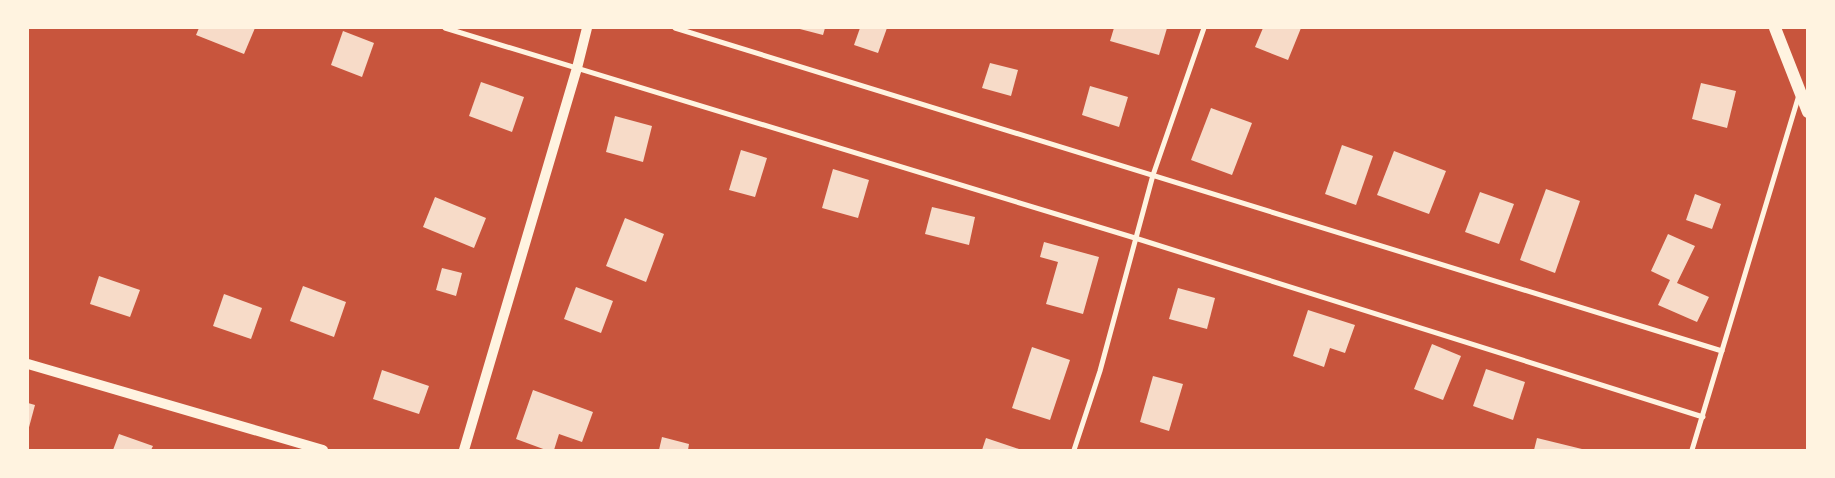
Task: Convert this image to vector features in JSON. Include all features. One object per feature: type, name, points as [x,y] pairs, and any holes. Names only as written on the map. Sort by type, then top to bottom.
[{"type":"main road","points":[[464,450],[577,68],[587,28]]},
{"type":"main road","points":[[1775,28],[1808,112]]},
{"type":"main road","points":[[28,364],[323,450]]},
{"type":"street","points":[[445,28],[1135,238],[1703,417]]},
{"type":"street","points":[[675,28],[1722,352]]},
{"type":"street","points":[[1074,450],[1102,362],[1153,175],[1204,28]]},
{"type":"street","points":[[1692,450],[1800,90]]},
{"type":"building","points":[[199,28],[255,28],[244,54],[196,35]]},
{"type":"building","points":[[796,28],[825,28],[823,35]]},
{"type":"building","points":[[860,28],[887,28],[878,53],[854,45]]},
{"type":"building","points":[[1114,28],[1167,28],[1159,55],[1110,41]]},
{"type":"building","points":[[1263,28],[1301,28],[1288,60],[1255,47]]},
{"type":"building","points":[[343,31],[374,43],[362,77],[331,65]]},
{"type":"building","points":[[990,63],[1018,70],[1011,96],[982,88]]},
{"type":"building","points":[[481,82],[524,97],[512,132],[469,116]]},
{"type":"building","points":[[1701,83],[1736,91],[1727,128],[1692,119]]},
{"type":"building","points":[[1090,86],[1128,97],[1119,127],[1082,115]]},
{"type":"building","points":[[1211,108],[1252,123],[1232,175],[1191,160]]},
{"type":"building","points":[[615,116],[652,126],[643,162],[606,152]]},
{"type":"building","points":[[1342,145],[1373,156],[1356,205],[1325,194]]},
{"type":"building","points":[[741,150],[767,158],[755,197],[729,190]]},
{"type":"building","points":[[1394,151],[1446,171],[1429,214],[1377,195]]},
{"type":"building","points":[[833,169],[869,180],[858,218],[822,208]]},
{"type":"building","points":[[1546,189],[1580,201],[1555,273],[1520,260]]},
{"type":"building","points":[[1480,192],[1514,204],[1499,244],[1465,232]]},
{"type":"building","points":[[1695,194],[1721,204],[1712,229],[1686,220]]},
{"type":"building","points":[[435,197],[486,218],[474,248],[423,227]]},
{"type":"building","points":[[932,207],[975,217],[969,245],[925,234]]},
{"type":"building","points":[[625,218],[664,234],[646,282],[606,266]]},
{"type":"building","points":[[1668,234],[1695,246],[1677,283],[1709,297],[1697,322],[1658,305],[1670,280],[1651,271]]},
{"type":"building","points":[[1044,242],[1099,257],[1083,314],[1046,304],[1058,262],[1040,257]]},
{"type":"building","points":[[442,268],[462,273],[456,296],[436,290]]},
{"type":"building","points":[[99,276],[140,290],[130,317],[90,304]]},
{"type":"building","points":[[303,286],[346,302],[334,337],[290,321]]},
{"type":"building","points":[[576,287],[613,301],[601,333],[564,319]]},
{"type":"building","points":[[1178,288],[1215,298],[1207,329],[1169,319]]},
{"type":"building","points":[[224,294],[262,308],[251,339],[213,326]]},
{"type":"building","points":[[1308,310],[1355,325],[1345,353],[1330,348],[1324,367],[1293,356]]},
{"type":"building","points":[[1432,344],[1461,356],[1443,400],[1414,389]]},
{"type":"building","points":[[1032,347],[1070,360],[1050,420],[1012,408]]},
{"type":"building","points":[[1486,369],[1525,382],[1513,420],[1473,406]]},
{"type":"building","points":[[382,370],[429,386],[419,414],[373,399]]},
{"type":"building","points":[[1153,376],[1183,384],[1169,431],[1140,422]]},
{"type":"building","points":[[533,390],[593,412],[582,442],[559,434],[554,450],[546,450],[516,439]]},
{"type":"building","points":[[28,403],[35,405],[28,431]]},
{"type":"building","points":[[119,434],[153,446],[151,450],[113,450]]},
{"type":"building","points":[[662,437],[689,444],[688,450],[659,450]]},
{"type":"building","points":[[986,438],[1022,450],[982,450]]},
{"type":"building","points":[[1537,438],[1586,450],[1534,450]]}]
